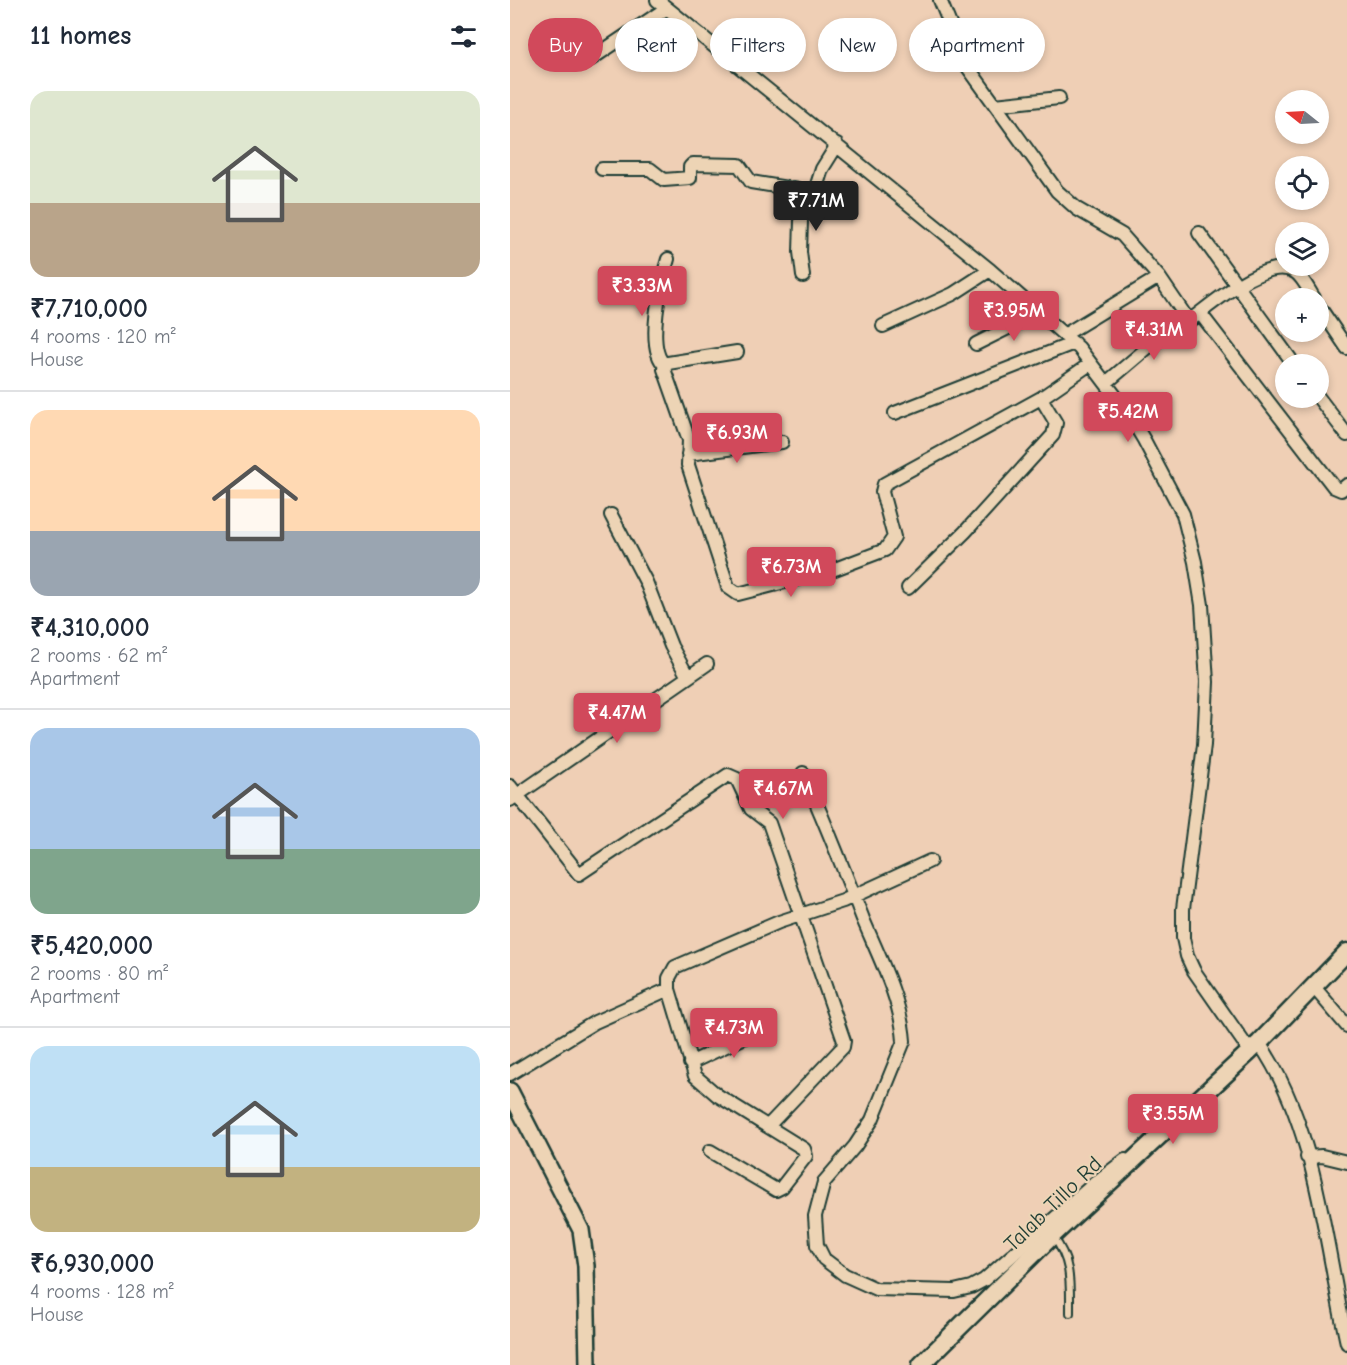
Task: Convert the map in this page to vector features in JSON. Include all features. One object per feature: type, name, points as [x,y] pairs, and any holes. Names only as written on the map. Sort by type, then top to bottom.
[{"type":"main road","name":"Talab Tillo Rd","points":[[921,1365],[1052,1236],[1254,1047],[1347,952]]},
{"type":"street","points":[[940,0],[967,66],[1068,201],[1122,235],[1159,277],[1189,321]]},
{"type":"street","points":[[603,50],[662,4],[837,145],[915,212],[990,270],[1069,339],[1106,383],[1144,440],[1179,505],[1195,562],[1204,632],[1206,719],[1183,909],[1183,938],[1187,956],[1194,971],[1279,1075],[1288,1096],[1327,1232],[1347,1339]]},
{"type":"street","points":[[995,105],[1059,98]]},
{"type":"street","points":[[602,169],[650,170],[664,180],[690,178],[690,167],[693,164],[739,165],[751,182],[815,191],[822,169],[837,145]]},
{"type":"street","points":[[802,190],[800,252],[803,276]]},
{"type":"street","points":[[1199,232],[1235,286],[1286,354]]},
{"type":"street","points":[[668,259],[659,290],[657,354],[665,365],[665,375],[689,440],[688,465],[728,586],[738,594],[835,569],[885,550],[894,537],[882,492],[884,484],[1041,398],[1090,364]]},
{"type":"street","points":[[883,326],[953,294],[990,270]]},
{"type":"street","points":[[1106,383],[1143,351],[1189,321],[1235,286],[1264,273],[1288,270],[1300,277],[1307,288]]},
{"type":"street","points":[[895,412],[1069,339],[1159,277]]},
{"type":"street","points":[[1200,312],[1334,487],[1341,490],[1347,485]]},
{"type":"street","points":[[976,344],[1038,313]]},
{"type":"street","points":[[1329,321],[1347,348]]},
{"type":"street","points":[[665,365],[737,352]]},
{"type":"street","points":[[908,588],[965,532],[1053,435],[1056,423],[1041,398]]},
{"type":"street","points":[[1326,408],[1347,435]]},
{"type":"street","points":[[688,454],[782,442]]},
{"type":"street","points":[[611,515],[646,582],[671,646],[688,677]]},
{"type":"street","points":[[707,664],[512,794],[579,874],[728,775],[733,775],[751,809],[767,820],[844,1044],[768,1126]]},
{"type":"street","points":[[803,773],[848,898],[891,984],[903,1028],[904,1041],[872,1120],[855,1146],[827,1175],[819,1194],[814,1236],[824,1259],[846,1275],[876,1289],[930,1291],[971,1287],[984,1280],[1113,1168],[1147,1146]]},
{"type":"street","points":[[711,1151],[772,1189],[779,1189],[805,1158],[806,1152],[706,1087],[695,1076],[669,990],[669,978],[675,967],[749,934],[827,907],[930,861]]},
{"type":"street","points":[[1313,986],[1347,1026]]},
{"type":"street","points":[[510,1074],[595,1022],[669,990]]},
{"type":"street","points":[[690,1063],[766,1027]]},
{"type":"street","points":[[510,1091],[515,1114],[581,1230],[586,1266],[588,1365]]},
{"type":"street","points":[[1307,1157],[1322,1156],[1347,1162]]},
{"type":"lane","points":[[1052,1236],[1064,1252],[1068,1263],[1070,1313]]}]
